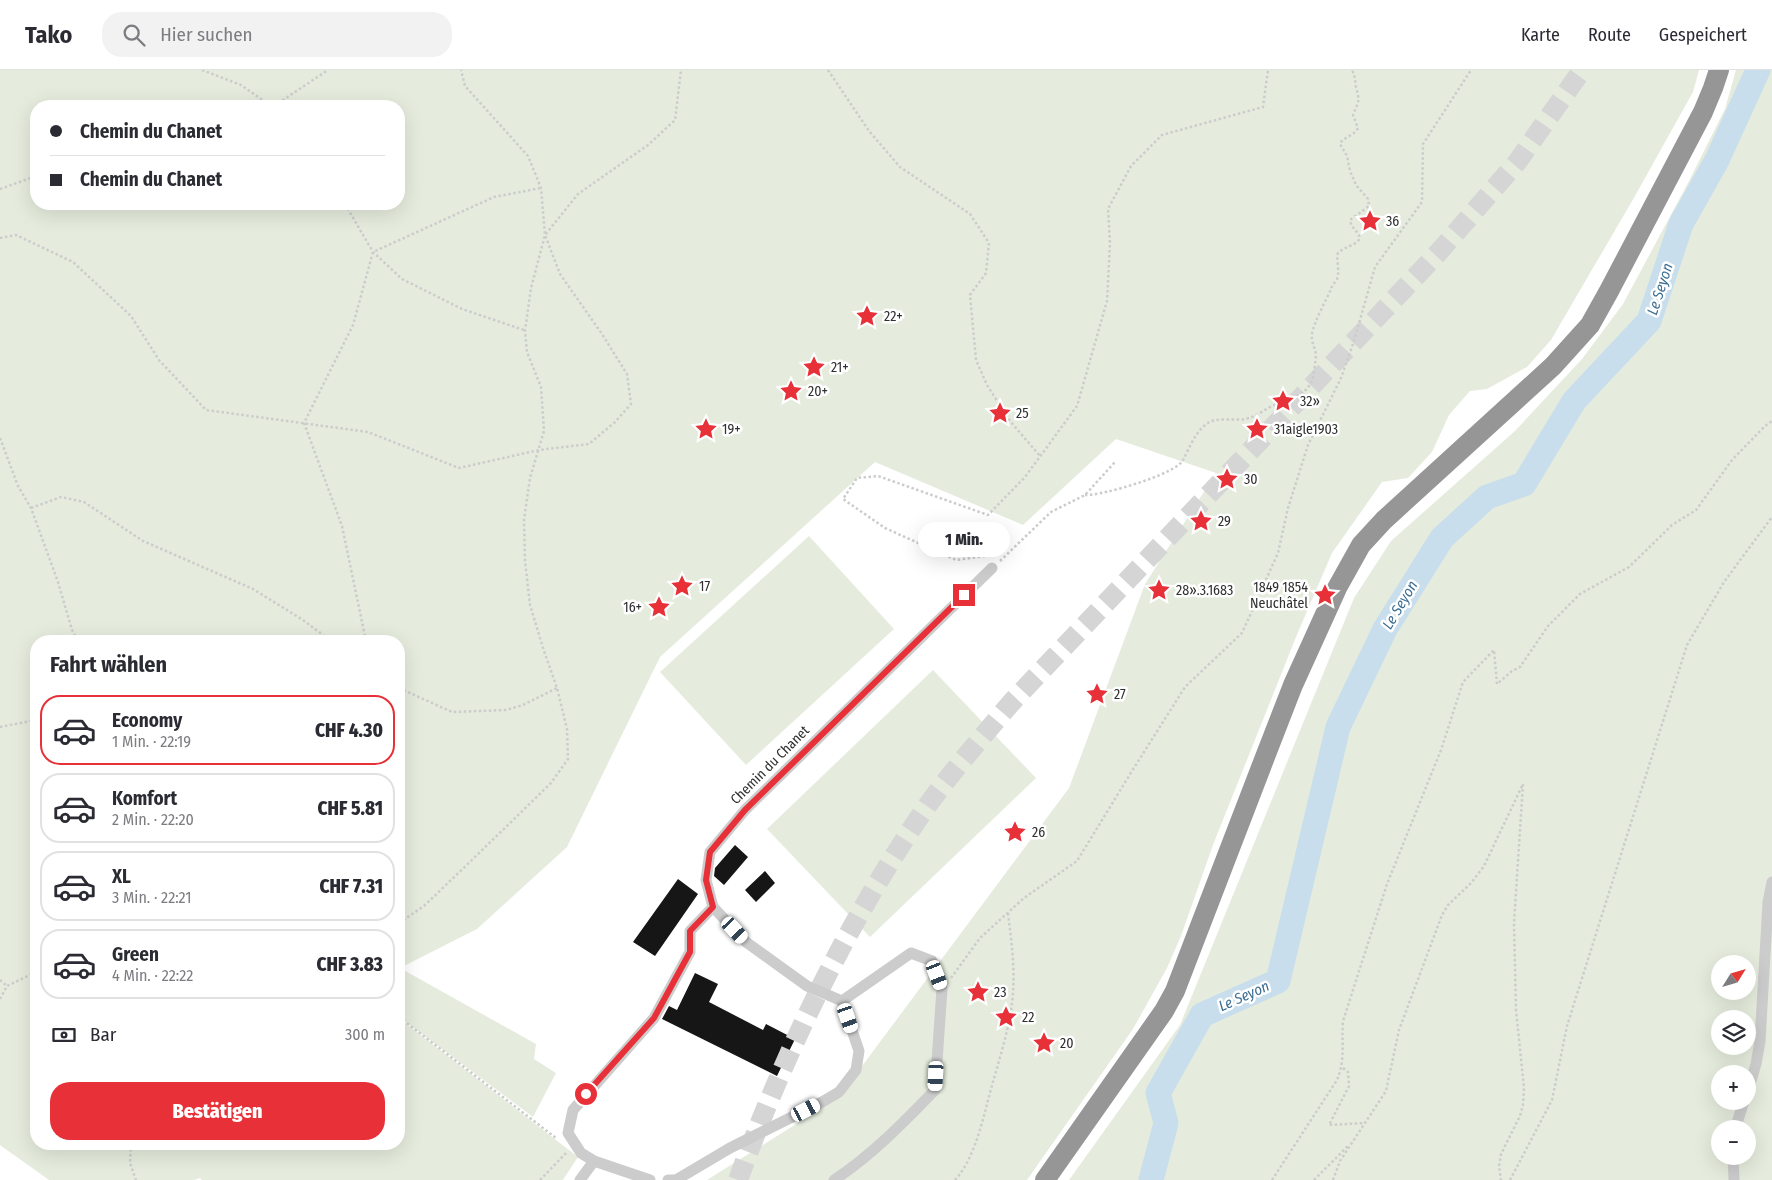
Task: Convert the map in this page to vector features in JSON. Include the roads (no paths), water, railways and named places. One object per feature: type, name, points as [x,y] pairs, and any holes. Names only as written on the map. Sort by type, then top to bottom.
[{"type":"highway","points":[[1045,1180],[1164,1011],[1175,991],[1293,685],[1336,588],[1353,557],[1361,545],[1384,520],[1553,366],[1590,325],[1703,112],[1714,88],[1719,70]]},
{"type":"street","name":"Chemin du Chanet","points":[[713,907],[706,880],[710,852],[745,810],[992,568]]},
{"type":"street","points":[[1756,1065],[1760,1041],[1768,902],[1772,882]]},
{"type":"street","points":[[650,1180],[594,1161],[581,1153],[568,1133],[573,1110],[654,1018],[690,952],[690,931],[713,907],[746,942],[807,986],[842,1001],[859,1051],[856,1070],[839,1092],[822,1102],[730,1148],[676,1180],[668,1180]]},
{"type":"street","points":[[834,1180],[852,1168],[936,1090],[942,989],[932,961],[911,954],[842,1001]]},
{"type":"street","points":[[580,1180],[594,1161]]},
{"type":"street","points":[[1733,1165],[1734,1180]]},
{"type":"waterway","name":"Le Seyon","points":[[1151,1180],[1166,1123],[1158,1093],[1202,1015],[1278,981],[1338,727],[1385,629],[1442,538],[1487,497],[1524,484],[1574,401],[1649,321],[1681,224],[1717,160],[1758,70]]},
{"type":"tunnel","points":[[738,1180],[776,1083],[821,987],[871,894],[927,806],[968,753],[1011,703],[1438,253],[1518,161],[1582,70]]},
{"type":"place","name":"36","points":[[1370,221]]},
{"type":"place","name":"22+","points":[[867,316]]},
{"type":"place","name":"21+","points":[[814,367]]},
{"type":"place","name":"20+","points":[[791,391]]},
{"type":"place","name":"32»","points":[[1283,401]]},
{"type":"place","name":"25","points":[[1000,413]]},
{"type":"place","name":"19+","points":[[706,429]]},
{"type":"place","name":"31aigle1903","points":[[1257,429]]},
{"type":"place","name":"30","points":[[1227,479]]},
{"type":"place","name":"29","points":[[1201,521]]},
{"type":"place","name":"17","points":[[682,586]]},
{"type":"place","name":"28».3.1683","points":[[1159,590]]},
{"type":"place","name":"1849 1854 Neuchâtel","points":[[1325,595]]},
{"type":"place","name":"16+","points":[[659,607]]},
{"type":"place","name":"27","points":[[1097,694]]},
{"type":"place","name":"26","points":[[1015,832]]},
{"type":"place","name":"23","points":[[978,992]]},
{"type":"place","name":"22","points":[[1006,1017]]},
{"type":"place","name":"20","points":[[1044,1043]]}]
